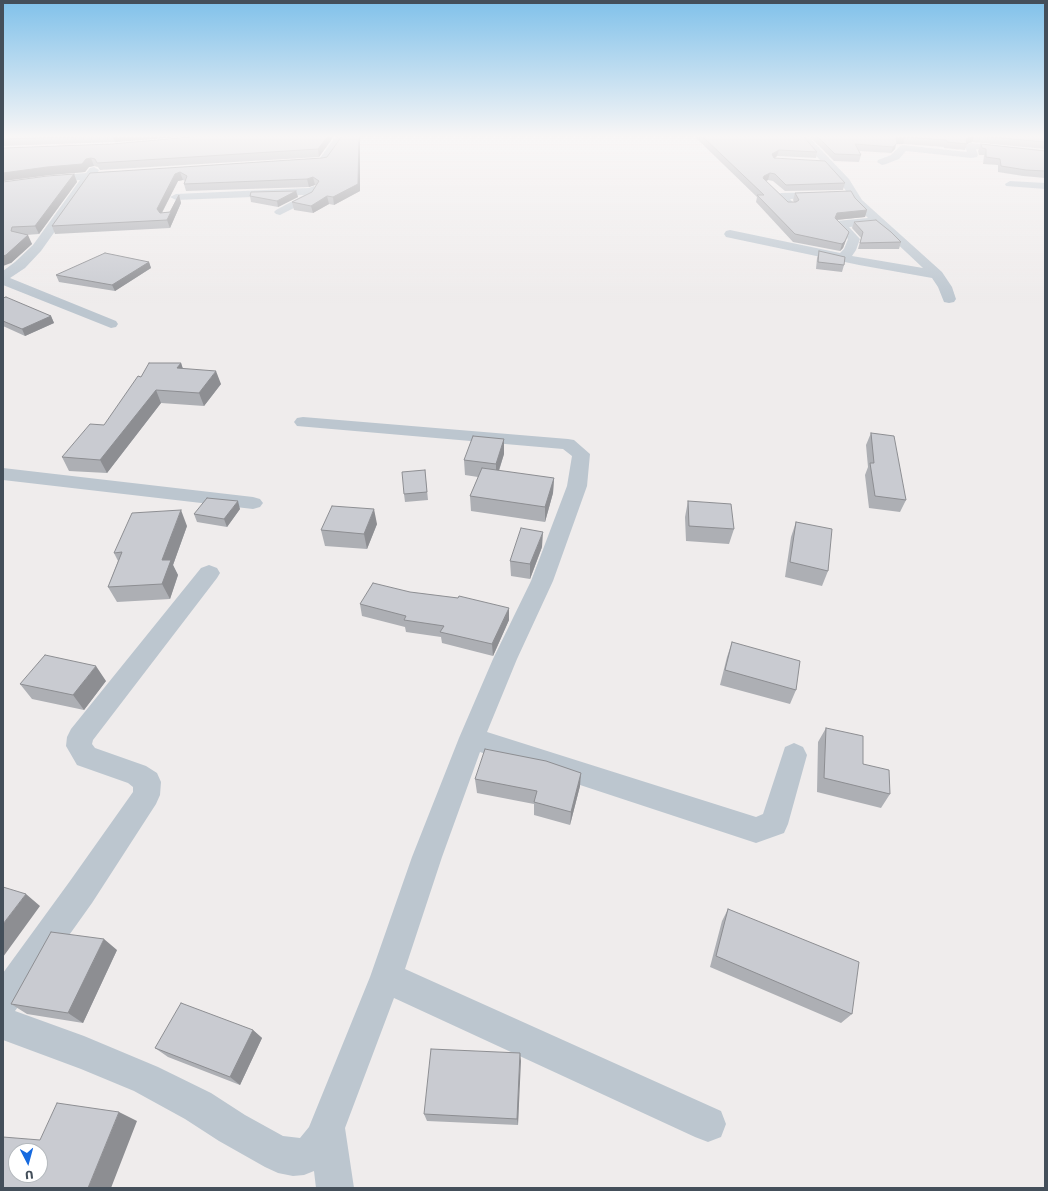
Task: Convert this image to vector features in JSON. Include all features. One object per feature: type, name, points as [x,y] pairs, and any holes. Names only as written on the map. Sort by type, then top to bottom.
[{"type":"street","points":[[76,192],[37,248],[3,279],[110,324]]},
{"type":"street","points":[[179,192],[175,200],[304,192]]},
{"type":"street","points":[[280,212],[308,196],[312,192]]},
{"type":"street","points":[[776,192],[790,206]]},
{"type":"street","points":[[852,192],[858,202],[877,221],[894,234],[937,275],[945,287],[949,299]]},
{"type":"street","points":[[781,196],[854,194]]},
{"type":"street","points":[[843,257],[850,250],[854,239],[840,224],[877,221]]},
{"type":"street","points":[[730,234],[882,266],[937,275]]},
{"type":"street","points":[[3,1023],[84,1053],[146,1079],[198,1106],[232,1128],[278,1154],[298,1157],[309,1155],[318,1146],[327,1129],[386,977],[426,857],[472,738],[504,660],[542,582],[576,486],[580,454],[568,444],[303,422]]},
{"type":"street","points":[[3,474],[253,503]]},
{"type":"street","points":[[3,1000],[81,892],[146,795],[147,782],[138,774],[86,756],[79,746],[80,737],[209,573]]},
{"type":"street","points":[[472,738],[756,830],[774,824],[794,755]]},
{"type":"street","points":[[386,977],[708,1124]]},
{"type":"street","points":[[327,1129],[335,1188]]},
{"type":"building","points":[[3,192],[61,192],[35,226],[12,227],[11,231],[28,235],[3,256]]},
{"type":"building","points":[[77,192],[166,192],[157,209],[160,213],[170,212],[179,195],[167,220],[52,226]]},
{"type":"building","points":[[251,192],[295,192],[277,201],[250,196]]},
{"type":"building","points":[[312,192],[343,192],[333,197],[327,196],[311,206],[292,202]]},
{"type":"building","points":[[760,192],[777,192],[788,202],[796,202],[799,200],[795,193],[851,192],[855,198],[867,210],[837,213],[835,218],[849,232],[842,244],[795,234],[757,195],[764,195]]},
{"type":"building","points":[[876,220],[901,242],[860,243],[863,232],[854,222]]},
{"type":"building","points":[[819,251],[845,257],[844,265],[818,262]]},
{"type":"building","points":[[105,253],[149,262],[112,285],[56,275]]},
{"type":"building","points":[[6,297],[51,316],[22,329],[3,321],[3,298]]},
{"type":"building","points":[[149,363],[181,363],[177,368],[216,371],[199,393],[156,390],[100,460],[62,457],[90,424],[104,425],[138,376],[141,377]]},
{"type":"building","points":[[871,433],[894,436],[906,500],[875,496],[870,463],[874,463]]},
{"type":"building","points":[[473,436],[504,439],[496,464],[464,460]]},
{"type":"building","points":[[482,468],[554,478],[545,507],[470,496]]},
{"type":"building","points":[[425,470],[427,492],[404,494],[402,472]]},
{"type":"building","points":[[207,498],[238,501],[224,519],[194,514]]},
{"type":"building","points":[[688,501],[731,504],[734,529],[689,526]]},
{"type":"building","points":[[332,506],[374,509],[364,534],[321,530]]},
{"type":"building","points":[[181,510],[162,560],[171,560],[162,584],[108,587],[122,552],[114,553],[132,513]]},
{"type":"building","points":[[796,522],[832,529],[828,571],[790,562]]},
{"type":"building","points":[[521,528],[543,532],[530,564],[510,561]]},
{"type":"building","points":[[373,583],[410,592],[458,598],[459,596],[509,608],[492,644],[440,632],[444,626],[404,620],[406,616],[360,604]]},
{"type":"building","points":[[732,642],[800,661],[796,690],[725,670]]},
{"type":"building","points":[[45,655],[96,666],[73,695],[20,684]]},
{"type":"building","points":[[826,728],[863,736],[863,764],[889,770],[890,794],[824,778]]},
{"type":"building","points":[[485,749],[546,761],[581,773],[571,812],[534,802],[537,791],[475,779]]},
{"type":"building","points":[[3,887],[26,894],[3,924]]},
{"type":"building","points":[[728,909],[859,962],[852,1014],[716,956]]},
{"type":"building","points":[[51,932],[104,939],[68,1013],[11,1004]]},
{"type":"building","points":[[181,1003],[253,1030],[230,1077],[155,1048]]},
{"type":"building","points":[[431,1049],[520,1053],[517,1119],[424,1114]]},
{"type":"building","points":[[57,1103],[119,1112],[88,1188],[3,1188],[3,1137],[40,1140]]}]
